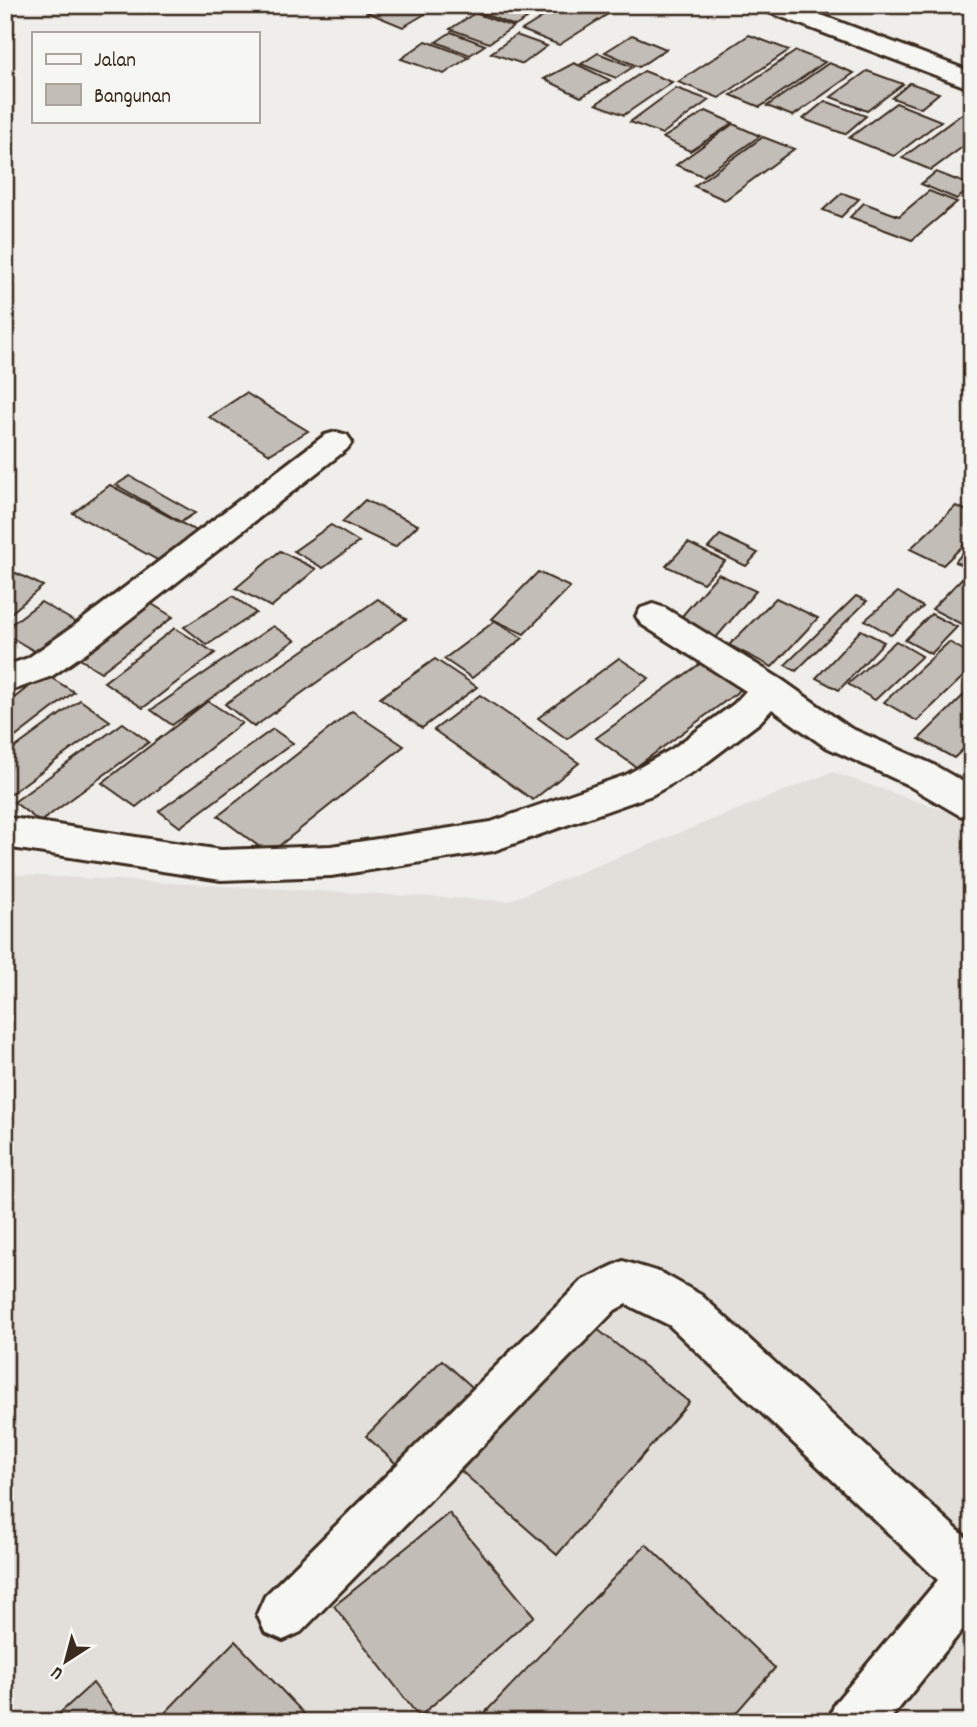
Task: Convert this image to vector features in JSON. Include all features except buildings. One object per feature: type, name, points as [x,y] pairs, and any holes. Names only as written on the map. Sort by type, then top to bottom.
[{"type":"street","points":[[772,5],[972,81]]},
{"type":"street","points":[[5,680],[40,667],[86,635],[336,442]]},
{"type":"street","points":[[653,616],[769,689],[837,737],[919,774],[972,805]]},
{"type":"street","points":[[5,832],[221,865],[331,861],[493,836],[639,785],[685,759],[747,713],[769,689]]},
{"type":"street","points":[[283,1614],[599,1295],[623,1282],[646,1288],[685,1310],[972,1577],[854,1722]]},
{"type":"shaded area","points":[[832,772],[972,820],[972,1722],[5,1722],[5,874],[508,901]]}]
